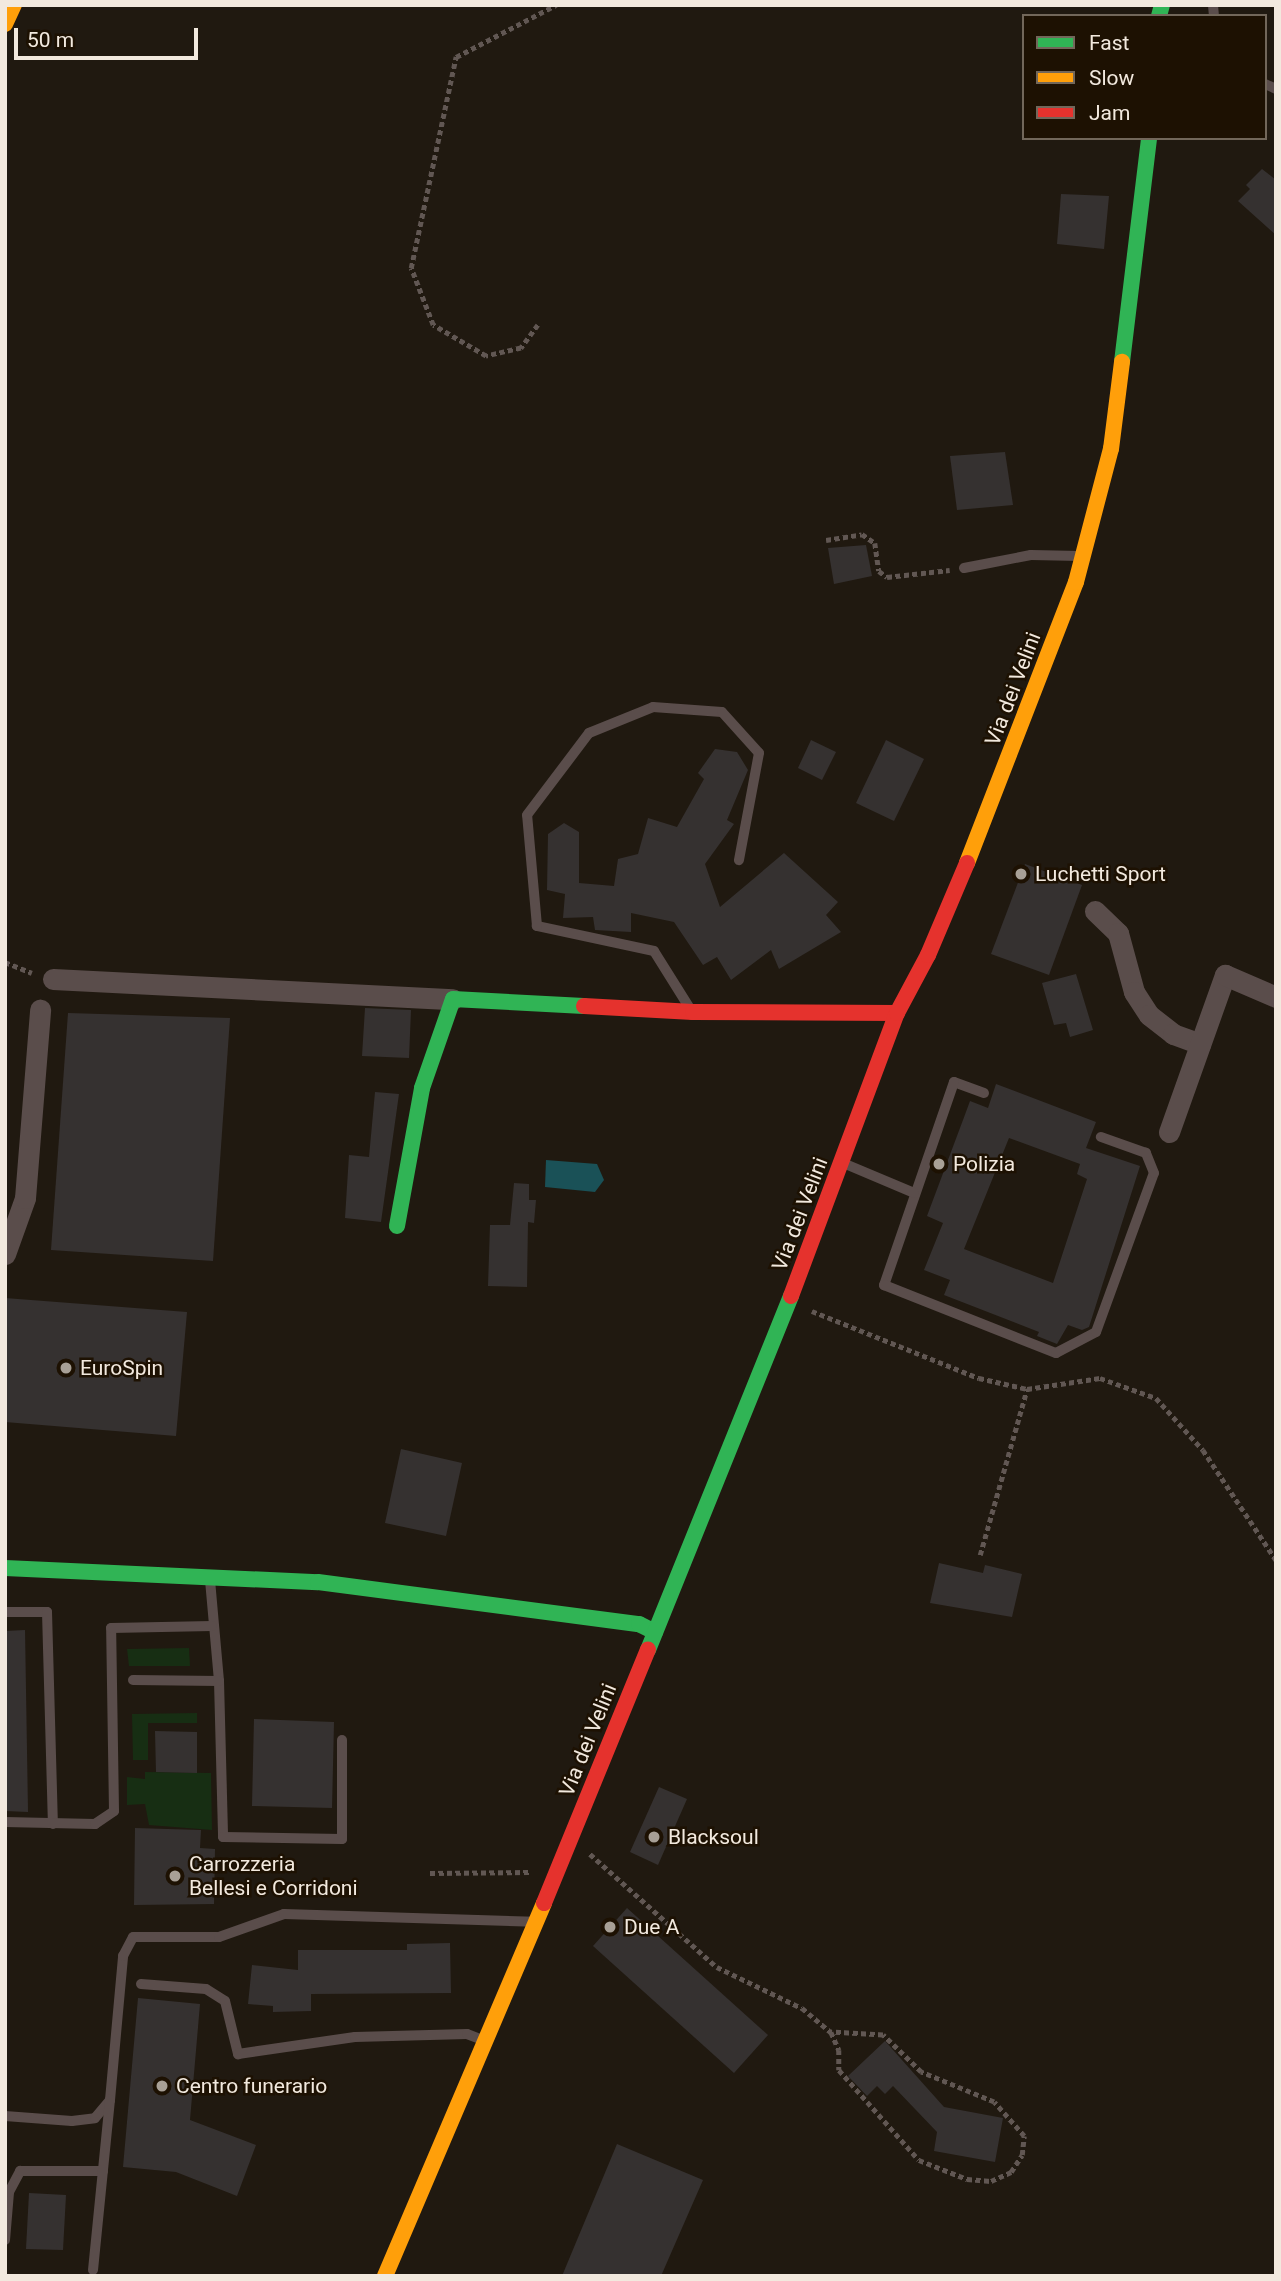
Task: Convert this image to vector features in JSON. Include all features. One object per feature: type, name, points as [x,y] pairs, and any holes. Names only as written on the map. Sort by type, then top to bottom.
[{"type":"street","points":[[5,24],[14,5]]},
{"type":"street","name":"Via dei Velini","points":[[385,2276],[486,2041],[655,1632],[843,1163],[897,1013],[928,955],[992,803],[1083,557],[1111,449],[1149,140]]},
{"type":"street","points":[[1095,911],[1118,933],[1134,992],[1149,1015],[1173,1034],[1200,1044]]},
{"type":"street","points":[[1169,1132],[1225,975],[1276,997]]},
{"type":"street","points":[[53,979],[692,1012],[897,1013]]},
{"type":"street","points":[[397,1226],[422,1088],[453,999]]},
{"type":"street","points":[[5,1254],[25,1198],[40,1010]]},
{"type":"street","points":[[5,1568],[317,1582],[639,1625],[655,1632]]},
{"type":"lane","points":[[964,568],[1031,555],[1083,557]]},
{"type":"lane","points":[[692,1012],[654,951],[537,926],[527,815],[589,733],[653,707],[722,712],[759,752],[739,860]]},
{"type":"lane","points":[[984,1093],[954,1082],[884,1286],[1056,1353],[1096,1332],[1154,1173],[1146,1153],[1101,1137]]},
{"type":"lane","points":[[843,1163],[914,1193]]},
{"type":"lane","points":[[210,1577],[212,1626],[219,1681],[223,1837],[342,1839],[342,1740]]},
{"type":"lane","points":[[5,1612],[47,1612],[53,1824]]},
{"type":"lane","points":[[5,1822],[94,1824],[114,1811],[111,1628],[212,1626]]},
{"type":"lane","points":[[133,1679],[219,1681]]},
{"type":"lane","points":[[93,2270],[123,1956],[133,1937],[219,1937],[284,1914],[534,1922]]},
{"type":"lane","points":[[141,1984],[206,1989],[225,2001],[238,2054],[355,2037],[467,2034],[486,2041]]},
{"type":"lane","points":[[5,2116],[72,2121],[95,2118],[110,2100]]},
{"type":"lane","points":[[5,2240],[9,2192],[20,2171],[103,2171]]},
{"type":"path","points":[[538,325],[521,348],[486,356],[433,325],[411,268],[456,57],[556,5]]},
{"type":"path","points":[[826,540],[862,534],[875,543],[879,571],[887,577],[964,568]]},
{"type":"path","points":[[5,962],[53,979]]},
{"type":"path","points":[[789,1301],[911,1354],[1027,1389],[1100,1378],[1156,1398],[1203,1450],[1276,1560]]},
{"type":"path","points":[[980,1555],[1027,1389]]},
{"type":"path","points":[[571,1838],[717,1967],[802,2008],[831,2032],[839,2050],[839,2070],[919,2160],[967,2179],[990,2181],[1011,2172],[1022,2155],[1024,2136],[994,2102],[921,2072],[883,2035],[831,2032]]},
{"type":"path","points":[[430,1873],[535,1872],[553,1880]]},
{"type":"green space","points":[[189,1648],[190,1666],[129,1666],[127,1649]]},
{"type":"green space","points":[[197,1713],[197,1723],[148,1723],[148,1760],[133,1760],[132,1714]]},
{"type":"green space","points":[[145,1772],[211,1773],[212,1830],[149,1825],[145,1804],[127,1805],[127,1777],[145,1779]]},
{"type":"water","points":[[546,1160],[597,1164],[604,1180],[595,1192],[545,1187]]},
{"type":"building","points":[[1262,169],[1276,180],[1276,235],[1238,201],[1250,189],[1246,185]]},
{"type":"building","points":[[1061,194],[1109,196],[1104,249],[1057,244]]},
{"type":"building","points":[[1005,452],[1013,505],[957,510],[950,456]]},
{"type":"building","points":[[866,545],[872,576],[834,584],[828,548]]},
{"type":"building","points":[[811,740],[836,752],[822,780],[798,768]]},
{"type":"building","points":[[886,740],[924,759],[894,821],[856,803]]},
{"type":"building","points":[[715,749],[737,752],[748,770],[727,820],[734,824],[705,864],[720,907],[784,853],[838,902],[826,915],[841,932],[779,969],[771,950],[731,980],[717,957],[703,965],[674,922],[631,913],[631,932],[595,930],[593,917],[563,918],[565,894],[547,890],[548,834],[564,823],[579,832],[579,883],[614,886],[618,859],[638,854],[648,818],[677,827],[704,779],[698,773]]},
{"type":"building","points":[[1025,864],[1082,885],[1049,975],[991,954]]},
{"type":"building","points":[[1076,974],[1093,1030],[1070,1037],[1066,1023],[1054,1025],[1042,983]]},
{"type":"building","points":[[365,1008],[411,1010],[409,1058],[362,1056]]},
{"type":"building","points":[[68,1013],[230,1018],[213,1261],[51,1250]]},
{"type":"building","points":[[996,1084],[1096,1122],[1086,1148],[1140,1166],[1089,1327],[1082,1330],[1068,1325],[1057,1344],[1037,1336],[1039,1332],[944,1295],[950,1280],[924,1270],[943,1223],[927,1216],[970,1101],[988,1108]],"holes":[[[1009,1138],[1080,1164],[1077,1174],[1087,1179],[1053,1283],[964,1249]]]},
{"type":"building","points":[[375,1092],[399,1094],[381,1222],[345,1218],[349,1155],[369,1157]]},
{"type":"building","points":[[514,1183],[529,1184],[529,1200],[536,1200],[534,1223],[528,1222],[527,1287],[488,1286],[490,1225],[510,1225]]},
{"type":"building","points":[[5,1298],[187,1312],[176,1436],[5,1422]]},
{"type":"building","points":[[401,1449],[462,1463],[446,1536],[385,1523]]},
{"type":"building","points":[[939,1563],[983,1573],[985,1565],[1022,1574],[1012,1617],[930,1603]]},
{"type":"building","points":[[25,1630],[28,1812],[5,1811],[5,1631]]},
{"type":"building","points":[[254,1719],[334,1722],[332,1808],[252,1806]]},
{"type":"building","points":[[155,1731],[197,1732],[197,1773],[156,1772]]},
{"type":"building","name":"Blacksoul","points":[[659,1787],[687,1799],[658,1865],[630,1852]]},
{"type":"building","name":"Carrozzeria Bellesi e Corridoni","points":[[135,1828],[201,1830],[200,1848],[215,1849],[214,1904],[134,1905]]},
{"type":"building","points":[[627,1908],[768,2035],[734,2073],[593,1946]]},
{"type":"building","points":[[450,1943],[451,1993],[311,1994],[311,2011],[273,2012],[273,2006],[248,2004],[252,1965],[298,1970],[298,1950],[407,1950],[407,1944]]},
{"type":"building","name":"Centro funerario","points":[[138,1998],[200,2004],[190,2120],[256,2145],[237,2196],[176,2172],[123,2167]]},
{"type":"building","points":[[885,2041],[944,2107],[1003,2118],[995,2162],[934,2151],[937,2132],[893,2086],[885,2094],[877,2086],[867,2096],[848,2076]]},
{"type":"building","points":[[617,2144],[703,2180],[661,2276],[562,2276]]},
{"type":"building","points":[[29,2193],[66,2195],[63,2250],[26,2249]]},
{"type":"traffic: fast","points":[[1160,14],[1162,5]]},
{"type":"traffic: fast","points":[[1122,362],[1149,140]]},
{"type":"traffic: fast","points":[[397,1226],[422,1088],[453,999],[584,1006]]},
{"type":"traffic: fast","points":[[648,1650],[791,1296]]},
{"type":"traffic: fast","points":[[5,1568],[318,1582],[639,1624],[655,1632]]},
{"type":"traffic: slow","points":[[5,24],[14,5]]},
{"type":"traffic: slow","points":[[967,863],[1076,582],[1111,449],[1122,362]]},
{"type":"traffic: slow","points":[[385,2276],[544,1903]]},
{"type":"traffic: jam","points":[[791,1296],[897,1013],[928,955],[967,863]]},
{"type":"traffic: jam","points":[[584,1006],[693,1012],[897,1013]]},
{"type":"traffic: jam","points":[[544,1903],[648,1650]]},
{"type":"place","name":"Luchetti Sport","points":[[1021,874]]},
{"type":"place","name":"Polizia","points":[[939,1164]]},
{"type":"place","name":"EuroSpin","points":[[66,1368]]},
{"type":"place","name":"Blacksoul","points":[[654,1837]]},
{"type":"place","name":"Carrozzeria Bellesi e Corridoni","points":[[175,1876]]},
{"type":"place","name":"Due A","points":[[610,1927]]},
{"type":"place","name":"Centro funerario","points":[[162,2086]]}]
